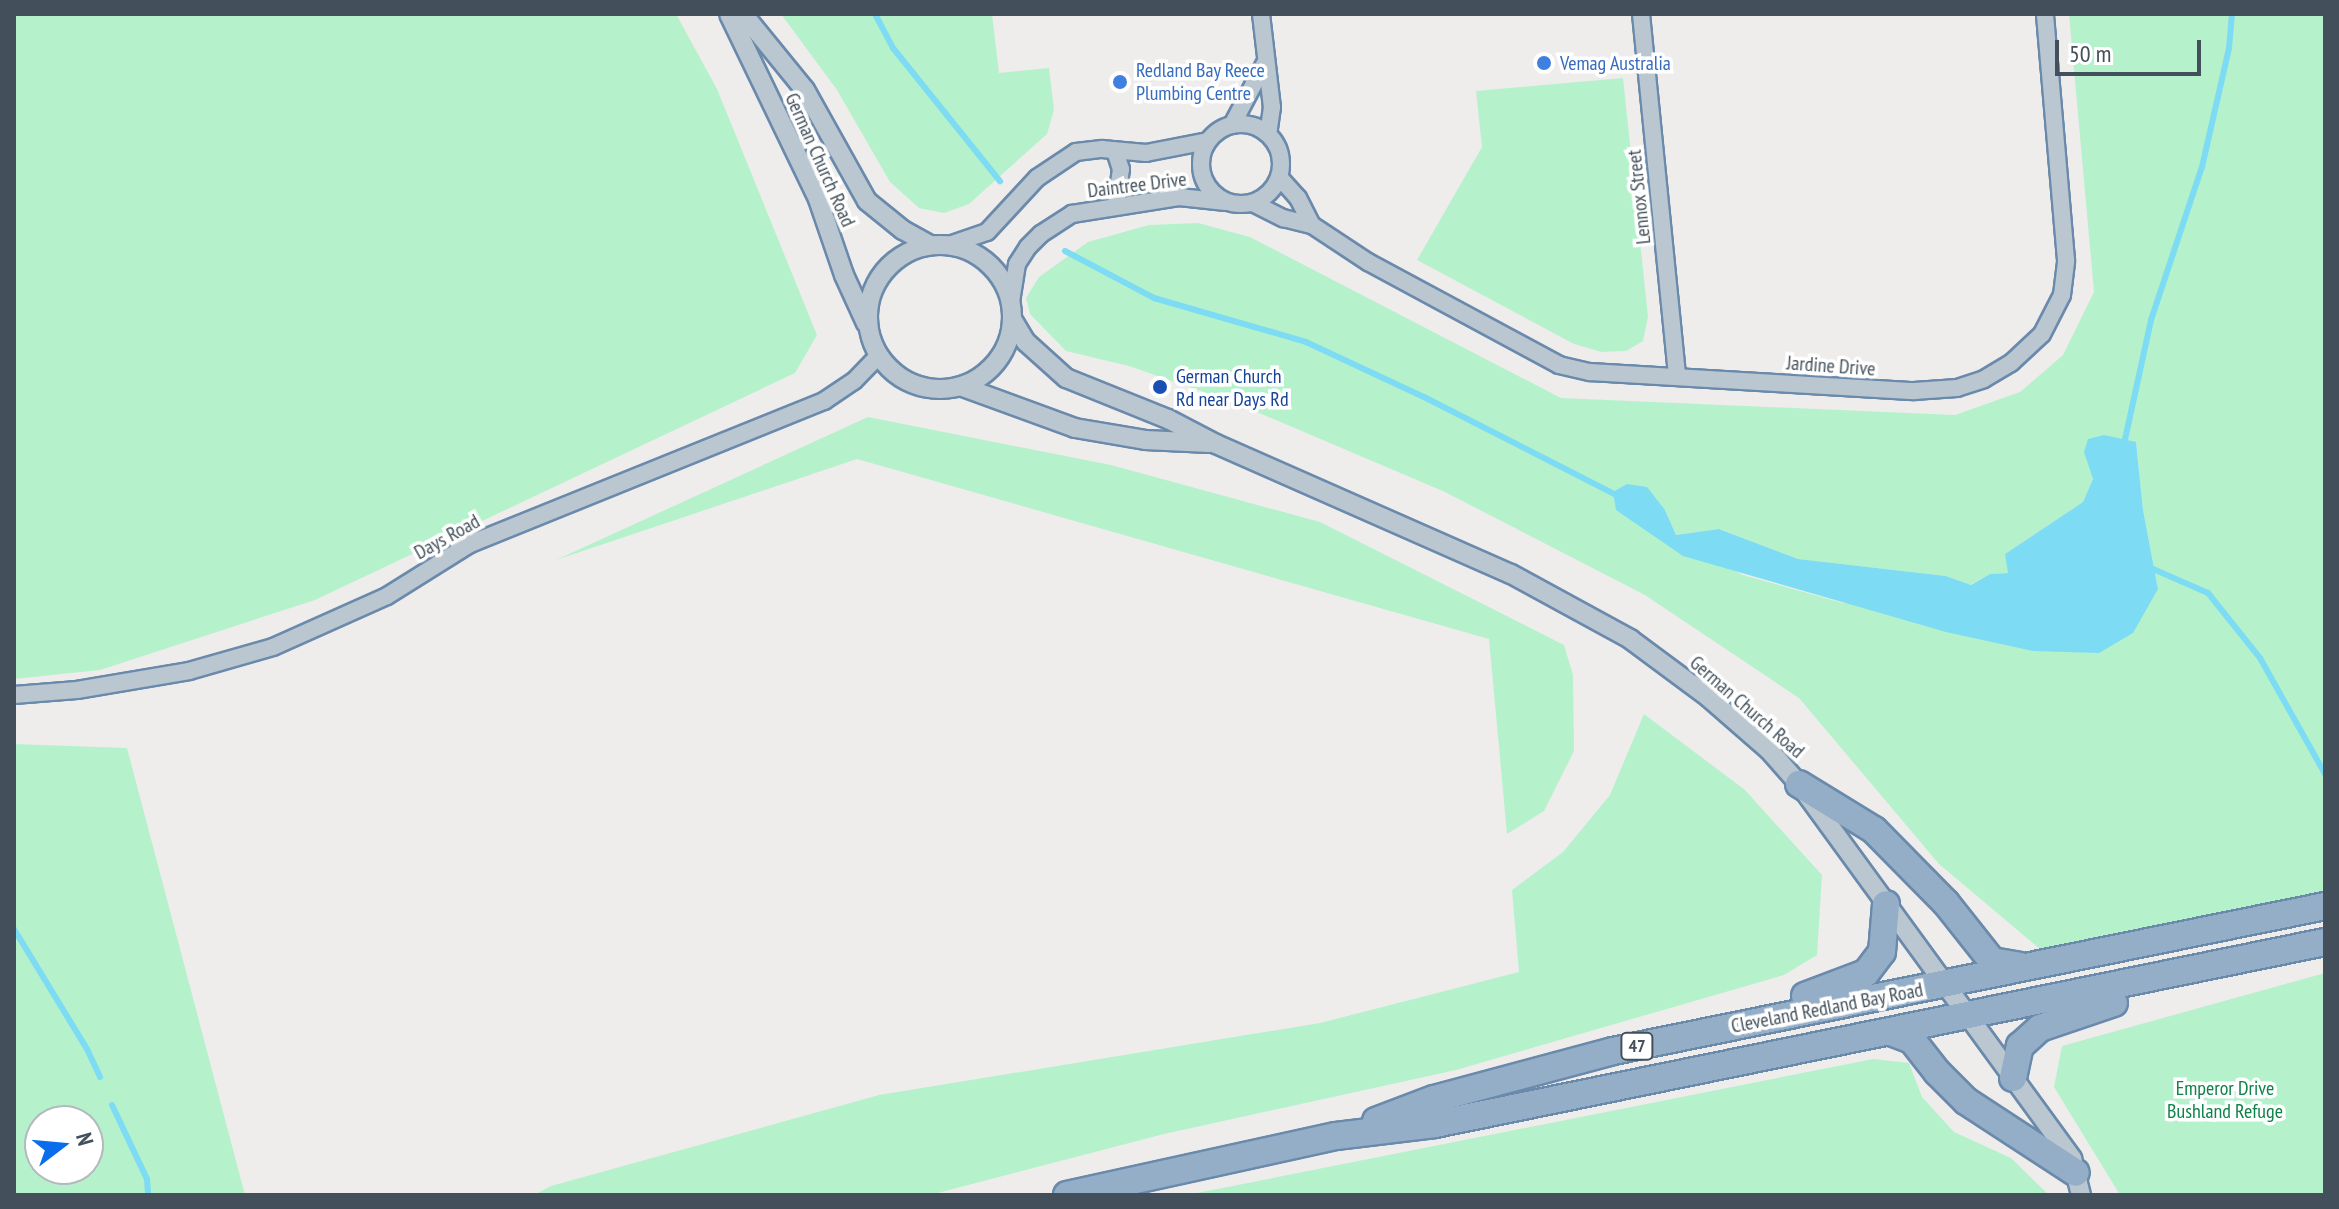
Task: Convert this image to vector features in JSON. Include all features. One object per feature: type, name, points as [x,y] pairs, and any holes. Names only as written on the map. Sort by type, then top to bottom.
[{"type":"highway","points":[[1799,784],[1874,830],[1946,903],[1992,961],[2025,968]]},
{"type":"highway","points":[[1613,1051],[1832,989],[1866,973],[1882,952],[1886,904]]},
{"type":"highway","name":"Cleveland Redland Bay Road","points":[[1336,1136],[1434,1099],[1613,1051],[2325,906]]},
{"type":"highway","points":[[2013,1078],[2020,1046],[2040,1028],[2077,1013],[2325,942]]},
{"type":"highway","name":"Cleveland Redland Bay Road","points":[[1067,1195],[1336,1136],[1435,1124],[2325,942]]},
{"type":"highway","points":[[1891,1032],[1912,1040],[1937,1072],[1966,1101],[2079,1184]]},
{"type":"street","name":"German Church Road","points":[[729,14],[818,199],[844,275],[867,325]]},
{"type":"street","name":"German Church Road","points":[[743,14],[805,90],[852,181],[867,201],[903,230],[939,245]]},
{"type":"street","points":[[1261,14],[1272,107],[1268,134]]},
{"type":"street","name":"Lennox Street","points":[[1641,14],[1677,376]]},
{"type":"street","name":"Jardine Drive","points":[[1312,225],[1368,262],[1559,365],[1590,372],[1914,391],[1957,388],[1984,379],[2011,363],[2042,334],[2062,295],[2066,260],[2045,14]]},
{"type":"street","points":[[1266,61],[1232,125],[1208,141],[1203,152],[1202,176],[1215,196],[1226,202],[1253,203],[1283,218],[1312,225]]},
{"type":"street","points":[[1232,125],[1257,127],[1268,134],[1281,154],[1280,178],[1274,189],[1253,203]]},
{"type":"street","name":"Daintree Drive","points":[[939,245],[987,232],[1051,166],[1076,152],[1146,153],[1208,141]]},
{"type":"street","points":[[1115,151],[1121,169],[1116,204]]},
{"type":"street","points":[[1280,178],[1298,198],[1312,225]]},
{"type":"street","name":"Daintree Drive","points":[[1011,310],[1017,264],[1041,234],[1072,214],[1116,204],[1179,197],[1226,202]]},
{"type":"street","points":[[939,245],[970,251],[989,263],[1003,281],[1011,310],[1008,341],[998,361],[982,377],[963,387],[939,390],[915,386],[894,374],[878,356],[867,325],[872,292],[890,264],[909,251],[939,245]]},
{"type":"street","name":"German Church Road","points":[[1011,310],[1026,342],[1066,378],[1168,419],[1216,444],[1511,574],[1630,639],[1708,697],[1769,750],[1799,784],[2072,1159],[2079,1184]]},
{"type":"street","name":"Days Road","points":[[14,695],[77,690],[189,671],[273,647],[387,596],[470,544],[824,401],[854,381],[878,356]]},
{"type":"street","name":"German Church Road","points":[[963,387],[1075,428],[1145,440],[1216,444]]},
{"type":"green space","points":[[14,14],[676,14],[717,89],[817,335],[795,373],[315,600],[100,670],[14,679]]},
{"type":"green space","points":[[781,14],[992,14],[999,73],[1049,68],[1054,110],[1047,134],[969,204],[944,213],[919,208],[890,182],[837,90]]},
{"type":"green space","points":[[2069,14],[2325,14],[2325,897],[2040,949],[1939,864],[1799,698],[1645,595],[1445,492],[1238,404],[1129,366],[1066,351],[1030,314],[1026,298],[1039,277],[1088,242],[1149,225],[1198,223],[1250,237],[1561,398],[1955,415],[2020,392],[2063,355],[2094,292]],"holes":[[[2136,442],[2143,510],[2158,589],[1843,603],[1743,575],[1616,510],[1665,510],[1676,535],[1720,529],[1797,559],[1946,576],[1970,585],[1990,574],[2009,573],[2005,554],[2083,502],[2093,479],[2085,452]]]},
{"type":"green space","points":[[1623,78],[1648,317],[1643,341],[1626,351],[1602,352],[1574,344],[1417,260],[1482,147],[1476,91]]},
{"type":"green space","points":[[868,417],[1111,465],[1320,522],[1564,645],[1573,675],[1574,751],[1544,811],[1507,834],[1489,639],[857,459],[556,560]]},
{"type":"green space","points":[[1644,714],[1745,790],[1822,875],[1817,955],[1784,975],[1456,1070],[1164,1134],[930,1195],[534,1195],[551,1186],[879,1095],[1320,1023],[1519,972],[1512,890],[1563,852],[1610,795]]},
{"type":"green space","points":[[14,744],[127,748],[245,1195],[14,1195]]},
{"type":"green space","name":"Emperor Drive Bushland Refuge","points":[[2325,973],[2325,1195],[2120,1195],[2054,1087],[2062,1046]]},
{"type":"green space","points":[[1873,1059],[1909,1063],[1922,1097],[1954,1132],[2011,1158],[2049,1195],[1187,1195]]},
{"type":"water","points":[[2104,435],[2136,442],[2143,510],[2158,589],[2133,633],[2099,653],[2033,651],[1946,632],[1683,556],[1616,510],[1613,492],[1627,484],[1647,487],[1665,510],[1676,535],[1719,529],[1798,559],[1946,576],[1971,585],[1990,574],[2008,573],[2005,554],[2083,502],[2093,479],[2084,452],[2088,439]]},
{"type":"waterway","points":[[875,14],[893,48],[1000,181]]},
{"type":"waterway","points":[[2124,444],[2151,320],[2202,167],[2229,48],[2232,14]]},
{"type":"waterway","points":[[1065,251],[1154,298],[1306,342],[1424,397],[1616,495]]},
{"type":"waterway","points":[[2148,570],[2153,569],[2208,593],[2260,658],[2325,774]]},
{"type":"waterway","points":[[14,929],[87,1049],[100,1077]]},
{"type":"waterway","points":[[112,1105],[147,1179],[148,1195]]},
{"type":"place","name":"Vemag Australia","points":[[1544,63]]},
{"type":"place","name":"Redland Bay Reece Plumbing Centre","points":[[1120,82]]},
{"type":"place","name":"German Church Rd near Days Rd","points":[[1160,387]]}]
